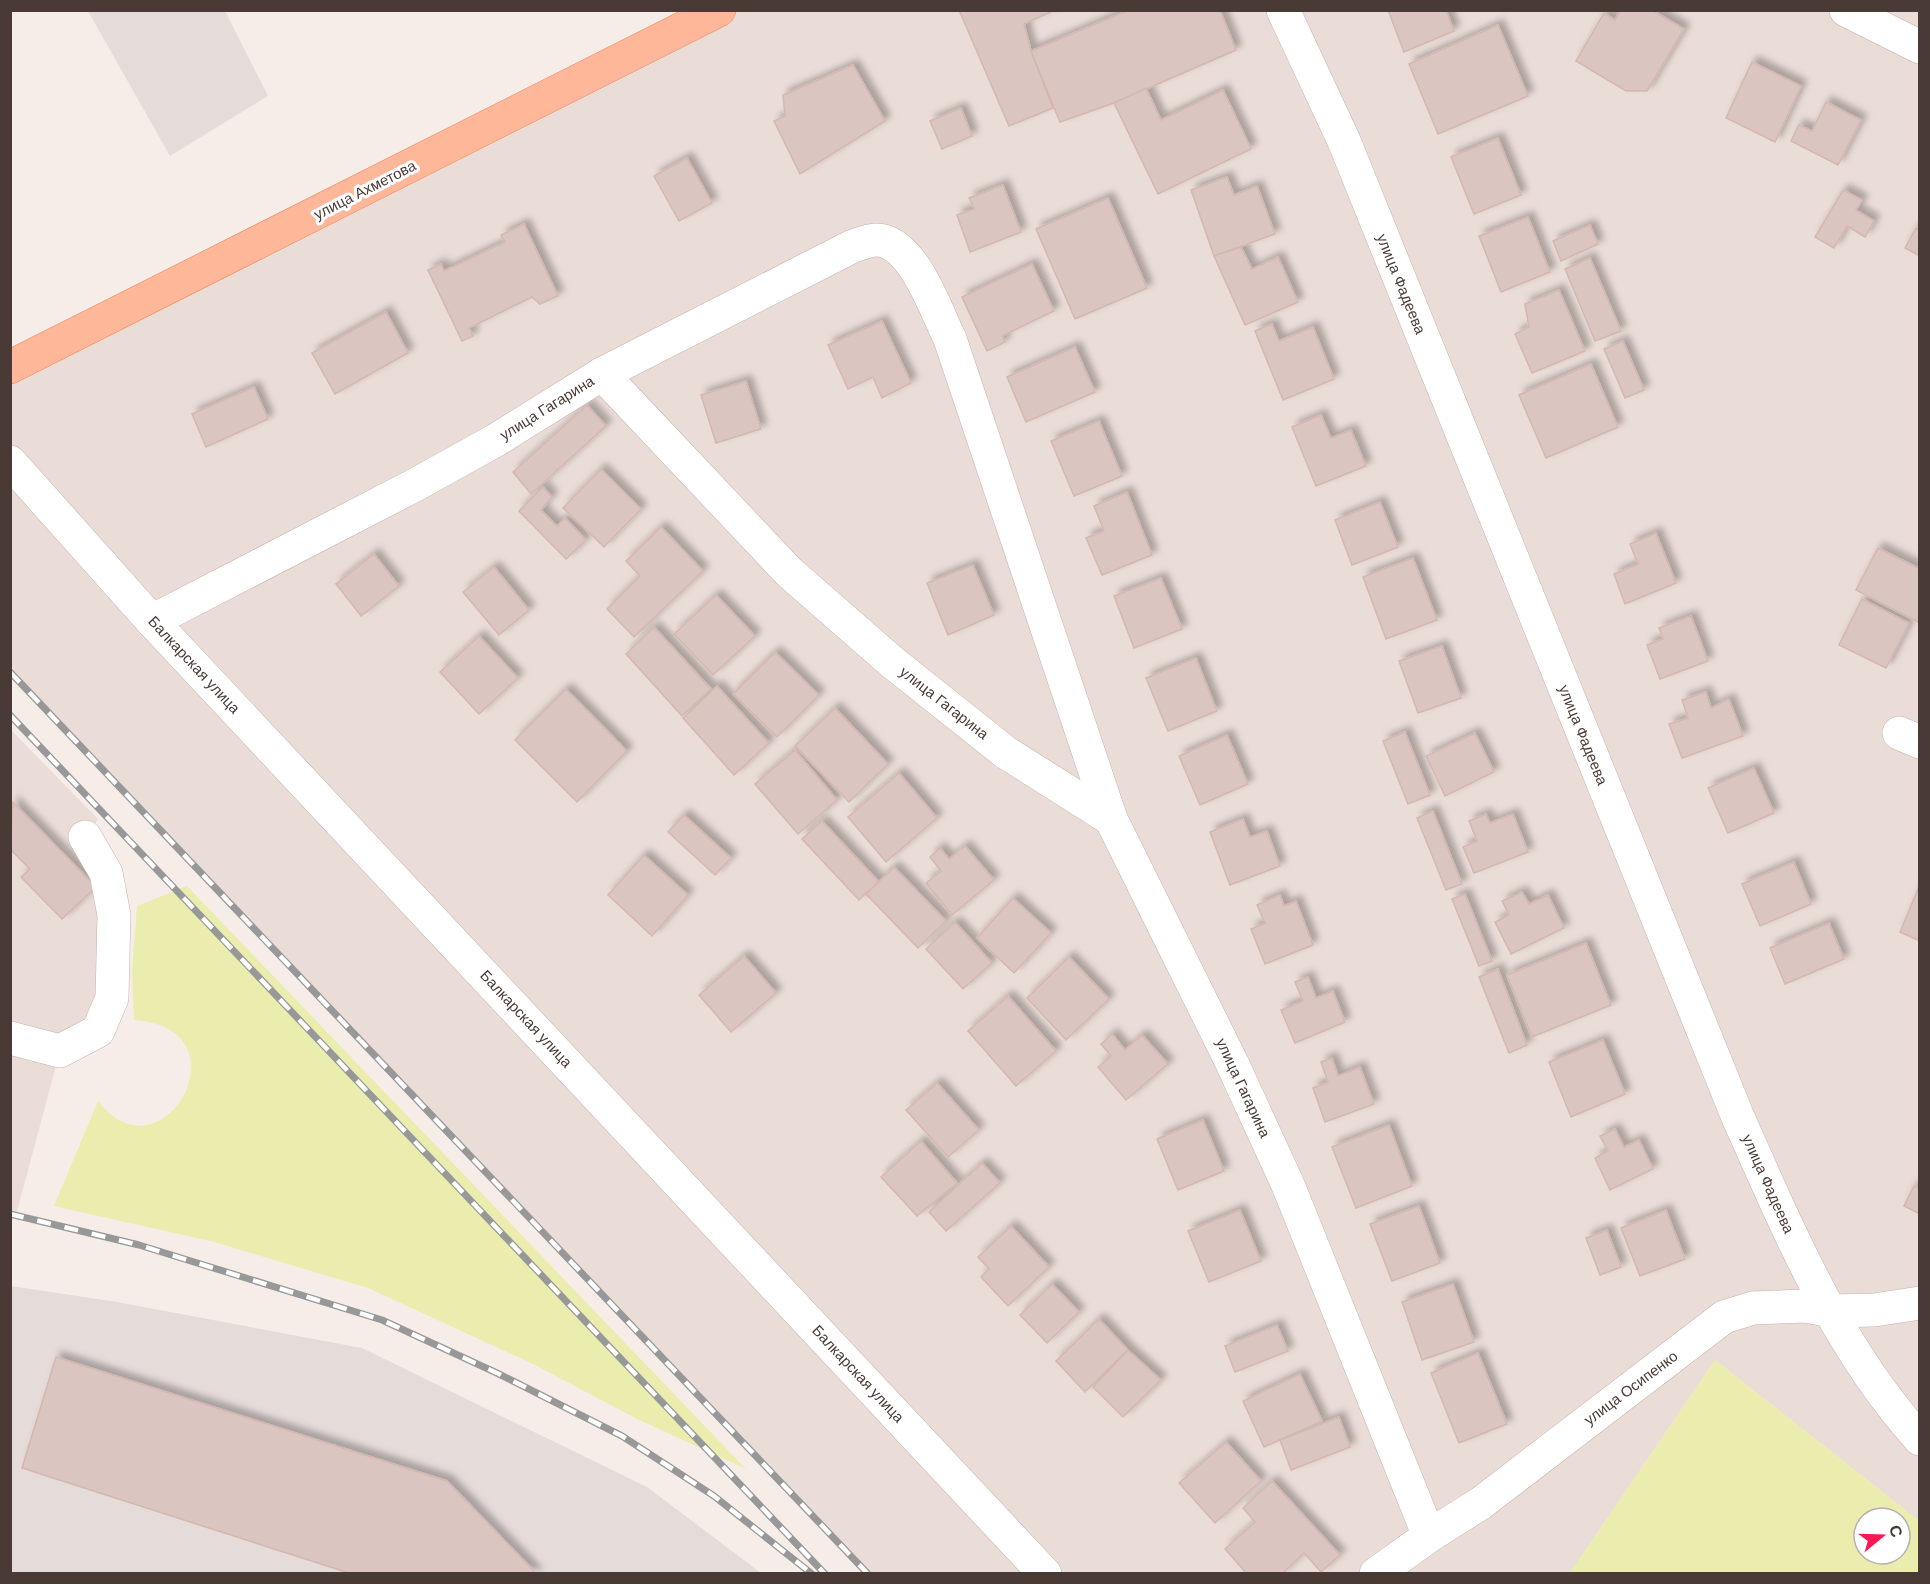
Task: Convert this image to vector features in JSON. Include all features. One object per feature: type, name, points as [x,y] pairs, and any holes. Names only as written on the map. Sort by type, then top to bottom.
[{"type":"main road","name":"улица Ахметова","points":[[10,367],[719,10]]},
{"type":"street","name":"улица Фадеева","points":[[1283,10],[1344,141],[1737,1115],[1787,1227],[1856,1359],[1898,1415],[1920,1439]]},
{"type":"street","points":[[1846,10],[1920,47]]},
{"type":"street","points":[[602,374],[853,246],[877,240],[900,248],[914,267],[950,339],[1111,819]]},
{"type":"street","name":"улица Гагарина","points":[[152,621],[415,485],[495,440],[602,374],[797,579],[892,662],[1005,752],[1111,819],[1232,1063],[1288,1185],[1429,1536]]},
{"type":"street","name":"Балкарская улица","points":[[10,462],[152,621],[1045,1574]]},
{"type":"street","points":[[10,1038],[60,1051],[98,1031],[112,998],[114,915],[106,873],[85,837]]},
{"type":"street","name":"улица Осипенко","points":[[1376,1574],[1481,1503],[1724,1317],[1753,1308],[1806,1306],[1832,1311],[1874,1310],[1920,1303]]},
{"type":"shaded area","points":[[88,11],[225,11],[268,96],[170,156]]},
{"type":"shaded area","points":[[719,11],[1919,11],[1919,1521],[1912,1515],[1912,1506],[1900,1506],[1715,1360],[1570,1573],[868,1573],[11,672],[11,367]]},
{"type":"shaded area","points":[[10,729],[98,819],[86,837],[112,998],[60,1051],[16,1215],[10,1214]]},
{"type":"shaded area","points":[[11,1286],[117,1302],[362,1348],[647,1487],[761,1573],[11,1574]]},
{"type":"green space","points":[[187,886],[746,1469],[635,1418],[535,1365],[368,1288],[214,1242],[54,1206],[98,1101],[123,1122],[147,1125],[168,1114],[184,1095],[191,1071],[187,1048],[169,1029],[134,1020],[132,970],[137,906]]},
{"type":"green space","points":[[1715,1360],[1900,1506],[1852,1506],[1852,1566],[1912,1566],[1912,1515],[1919,1521],[1919,1573],[1570,1573]]},
{"type":"building","points":[[959,10],[1055,10],[1024,24],[1031,51],[1053,108],[1009,126]]},
{"type":"building","points":[[1129,10],[1220,10],[1236,50],[1114,103],[1060,122],[1031,51]]},
{"type":"building","points":[[1388,10],[1446,10],[1454,31],[1404,52]]},
{"type":"building","points":[[1621,10],[1652,10],[1684,29],[1647,91],[1626,91],[1576,61],[1604,13],[1615,20]]},
{"type":"building","points":[[1498,25],[1528,96],[1438,134],[1409,64]]},
{"type":"building","points":[[1752,62],[1801,86],[1775,142],[1726,118]]},
{"type":"building","points":[[853,65],[885,121],[800,174],[774,121],[785,116],[783,95]]},
{"type":"building","points":[[1146,88],[1161,120],[1223,90],[1251,149],[1158,194],[1114,103]]},
{"type":"building","points":[[1826,102],[1861,120],[1838,165],[1791,141],[1799,125],[1812,131]]},
{"type":"building","points":[[961,108],[972,136],[942,149],[930,121]]},
{"type":"building","points":[[1498,138],[1521,195],[1474,214],[1451,157]]},
{"type":"building","points":[[687,158],[712,203],[679,221],[654,176]]},
{"type":"building","points":[[1227,177],[1234,195],[1257,186],[1275,234],[1214,256],[1191,190]]},
{"type":"building","points":[[1003,185],[1021,232],[970,252],[957,215],[974,209],[969,198]]},
{"type":"building","points":[[1843,190],[1862,200],[1856,210],[1874,221],[1865,237],[1847,226],[1834,248],[1815,237]]},
{"type":"building","points":[[1108,198],[1147,288],[1075,319],[1036,229]]},
{"type":"building","points":[[1528,217],[1550,272],[1501,292],[1479,236]]},
{"type":"building","points":[[524,224],[558,296],[540,304],[532,297],[469,328],[473,336],[462,341],[428,270],[441,264],[444,271],[505,242],[501,235]]},
{"type":"building","points":[[1590,225],[1598,244],[1561,261],[1553,241]]},
{"type":"building","points":[[1916,228],[1920,230],[1920,256],[1905,248]]},
{"type":"building","points":[[1241,247],[1252,269],[1278,257],[1298,302],[1245,325],[1214,256]]},
{"type":"building","points":[[1590,258],[1621,331],[1595,341],[1565,269]]},
{"type":"building","points":[[1032,264],[1054,311],[1002,336],[1005,342],[987,351],[962,297]]},
{"type":"building","points":[[1559,290],[1585,351],[1532,373],[1515,334],[1529,327],[1525,304]]},
{"type":"building","points":[[386,312],[408,353],[335,394],[312,353]]},
{"type":"building","points":[[882,321],[911,383],[882,398],[873,377],[848,389],[828,345]]},
{"type":"building","points":[[1272,324],[1279,341],[1313,327],[1334,379],[1283,400],[1255,331]]},
{"type":"building","points":[[1623,341],[1644,390],[1625,398],[1604,349]]},
{"type":"building","points":[[1075,347],[1095,392],[1026,422],[1007,377]]},
{"type":"building","points":[[1591,364],[1618,427],[1546,458],[1519,395]]},
{"type":"building","points":[[746,381],[761,429],[716,443],[701,395]]},
{"type":"building","points":[[254,387],[268,419],[206,447],[192,414]]},
{"type":"building","points":[[587,405],[606,426],[531,494],[513,472]]},
{"type":"building","points":[[1321,415],[1331,438],[1351,430],[1366,466],[1316,486],[1292,427]]},
{"type":"building","points":[[1099,421],[1122,476],[1074,496],[1051,441]]},
{"type":"building","points":[[601,469],[641,509],[604,547],[563,508]]},
{"type":"building","points":[[543,487],[552,497],[541,510],[557,526],[565,518],[586,540],[566,559],[519,511]]},
{"type":"building","points":[[1127,492],[1152,555],[1102,575],[1086,538],[1104,531],[1094,506]]},
{"type":"building","points":[[1380,502],[1398,547],[1352,565],[1335,520]]},
{"type":"building","points":[[661,527],[703,571],[634,637],[607,609],[640,576],[626,561]]},
{"type":"building","points":[[1656,533],[1676,583],[1625,604],[1614,574],[1638,564],[1630,544]]},
{"type":"building","points":[[1878,548],[1920,569],[1920,623],[1856,590]]},
{"type":"building","points":[[374,554],[399,586],[361,616],[336,584]]},
{"type":"building","points":[[1413,558],[1437,620],[1386,639],[1363,577]]},
{"type":"building","points":[[973,565],[994,615],[948,635],[927,583]]},
{"type":"building","points":[[494,567],[529,610],[499,635],[463,592]]},
{"type":"building","points":[[1161,578],[1182,629],[1134,648],[1114,596]]},
{"type":"building","points":[[716,595],[755,636],[713,675],[674,634]]},
{"type":"building","points":[[1862,599],[1909,623],[1886,668],[1839,645]]},
{"type":"building","points":[[1691,616],[1708,661],[1660,679],[1647,645],[1663,639],[1659,628]]},
{"type":"building","points":[[654,627],[711,689],[682,716],[626,654]]},
{"type":"building","points":[[479,636],[518,678],[479,714],[440,672]]},
{"type":"building","points":[[1442,646],[1461,698],[1418,713],[1399,661]]},
{"type":"building","points":[[775,652],[819,695],[777,737],[733,694]]},
{"type":"building","points":[[1196,658],[1217,711],[1168,731],[1146,678]]},
{"type":"building","points":[[717,686],[769,743],[734,775],[683,718]]},
{"type":"building","points":[[566,689],[627,751],[577,802],[515,740]]},
{"type":"building","points":[[1706,692],[1711,708],[1729,699],[1743,736],[1682,758],[1669,724],[1688,718],[1682,700]]},
{"type":"building","points":[[835,708],[888,764],[849,802],[795,746]]},
{"type":"building","points":[[1405,732],[1430,795],[1408,804],[1383,741]]},
{"type":"building","points":[[1475,733],[1494,772],[1445,796],[1426,756]]},
{"type":"building","points":[[1227,735],[1248,784],[1200,805],[1179,756]]},
{"type":"building","points":[[795,750],[837,800],[798,834],[755,784]]},
{"type":"building","points":[[1754,768],[1774,813],[1728,833],[1708,788]]},
{"type":"building","points":[[899,773],[937,818],[886,862],[848,817]]},
{"type":"building","points":[[13,802],[96,887],[62,919],[21,877],[30,869],[10,849]]},
{"type":"building","points":[[1433,811],[1462,884],[1446,890],[1417,818]]},
{"type":"building","points":[[1486,814],[1490,823],[1513,814],[1528,852],[1474,873],[1463,847],[1477,841],[1469,821]]},
{"type":"building","points":[[684,815],[731,858],[715,875],[668,832]]},
{"type":"building","points":[[1243,819],[1250,837],[1267,831],[1280,866],[1230,885],[1210,832]]},
{"type":"building","points":[[822,821],[879,882],[859,900],[802,839]]},
{"type":"building","points":[[965,846],[994,880],[952,915],[926,883],[941,871],[930,857],[940,848],[949,859]]},
{"type":"building","points":[[644,855],[688,895],[652,936],[608,895]]},
{"type":"building","points":[[1794,862],[1811,904],[1760,926],[1742,884]]},
{"type":"building","points":[[894,867],[946,921],[918,948],[866,894]]},
{"type":"building","points":[[1920,884],[1920,941],[1900,932]]},
{"type":"building","points":[[1522,892],[1529,904],[1548,895],[1564,928],[1511,954],[1495,922],[1509,915],[1502,901]]},
{"type":"building","points":[[1465,894],[1492,961],[1479,966],[1452,899]]},
{"type":"building","points":[[1280,895],[1284,906],[1296,901],[1313,945],[1265,964],[1251,929],[1265,923],[1257,905]]},
{"type":"building","points":[[1013,898],[1051,933],[1014,973],[977,938]]},
{"type":"building","points":[[955,922],[992,963],[963,989],[926,949]]},
{"type":"building","points":[[1829,923],[1844,959],[1785,984],[1770,948]]},
{"type":"building","points":[[1586,943],[1611,1005],[1532,1037],[1507,975]]},
{"type":"building","points":[[744,956],[776,993],[731,1032],[699,995]]},
{"type":"building","points":[[1069,957],[1109,999],[1066,1040],[1027,998]]},
{"type":"building","points":[[1498,969],[1527,1045],[1509,1053],[1479,977]]},
{"type":"building","points":[[1308,977],[1316,998],[1333,991],[1345,1022],[1295,1043],[1281,1010],[1303,1001],[1295,982]]},
{"type":"building","points":[[1008,996],[1056,1051],[1016,1086],[968,1031]]},
{"type":"building","points":[[1112,1034],[1125,1050],[1142,1035],[1168,1064],[1126,1100],[1098,1067],[1111,1056],[1101,1044]]},
{"type":"building","points":[[1603,1040],[1625,1094],[1571,1117],[1549,1062]]},
{"type":"building","points":[[1332,1058],[1338,1076],[1360,1067],[1374,1104],[1325,1122],[1313,1088],[1328,1082],[1321,1062]]},
{"type":"building","points":[[937,1083],[979,1130],[948,1157],[906,1110]]},
{"type":"building","points":[[1203,1120],[1224,1171],[1178,1190],[1157,1139]]},
{"type":"building","points":[[1389,1125],[1412,1186],[1356,1208],[1332,1147]]},
{"type":"building","points":[[1615,1129],[1624,1147],[1639,1140],[1653,1169],[1610,1190],[1595,1158],[1608,1151],[1600,1136]]},
{"type":"building","points":[[921,1141],[957,1183],[917,1216],[881,1177]]},
{"type":"building","points":[[982,1163],[1000,1183],[946,1231],[929,1212]]},
{"type":"building","points":[[1914,1186],[1920,1189],[1920,1214],[1904,1206]]},
{"type":"building","points":[[1419,1206],[1440,1263],[1392,1281],[1370,1224]]},
{"type":"building","points":[[1240,1210],[1261,1261],[1209,1282],[1188,1231]]},
{"type":"building","points":[[1666,1210],[1685,1259],[1640,1276],[1621,1228]]},
{"type":"building","points":[[1011,1226],[1049,1267],[1008,1306],[981,1277],[989,1269],[978,1257]]},
{"type":"building","points":[[1607,1230],[1621,1267],[1600,1275],[1586,1238]]},
{"type":"building","points":[[1052,1284],[1079,1312],[1047,1343],[1020,1315]]},
{"type":"building","points":[[1453,1284],[1474,1342],[1422,1360],[1402,1302]]},
{"type":"building","points":[[1099,1319],[1128,1350],[1085,1392],[1056,1361]]},
{"type":"building","points":[[1277,1325],[1288,1351],[1235,1372],[1225,1346]]},
{"type":"building","points":[[1128,1350],[1161,1380],[1123,1417],[1093,1387]]},
{"type":"building","points":[[1478,1353],[1507,1424],[1459,1443],[1431,1373]]},
{"type":"building","points":[[56,1357],[447,1481],[537,1574],[352,1574],[22,1468]]},
{"type":"building","points":[[1300,1374],[1322,1421],[1264,1447],[1243,1401]]},
{"type":"building","points":[[1339,1417],[1350,1447],[1291,1470],[1280,1440]]},
{"type":"building","points":[[1226,1442],[1261,1481],[1215,1523],[1179,1483]]},
{"type":"building","points":[[1272,1481],[1340,1555],[1321,1572],[1304,1553],[1282,1574],[1247,1574],[1225,1549],[1255,1522],[1243,1508]]},
{"type":"railway","points":[[10,672],[868,1574]]},
{"type":"railway","points":[[10,715],[825,1574]]},
{"type":"railway","points":[[10,1214],[139,1245],[382,1320],[499,1374],[622,1436],[714,1496],[812,1574]]}]
